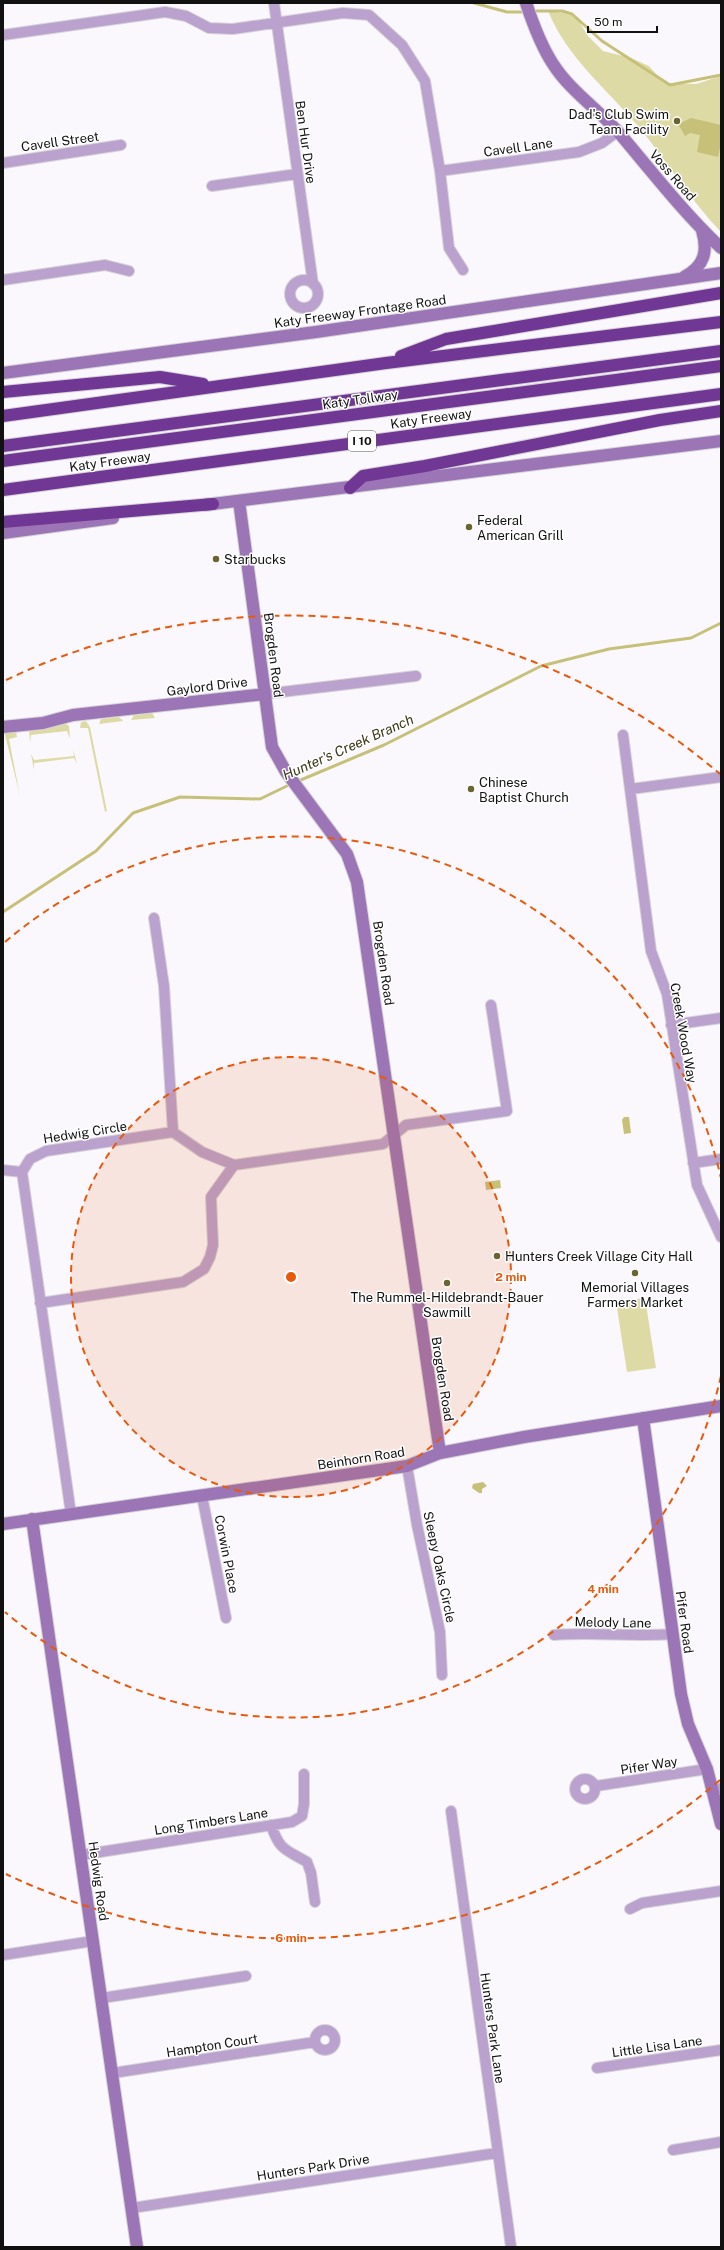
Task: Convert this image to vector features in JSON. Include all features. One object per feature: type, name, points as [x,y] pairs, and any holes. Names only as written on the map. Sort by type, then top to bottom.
[{"type":"highway","points":[[386,363],[446,339],[721,293]]},
{"type":"highway","points":[[3,416],[386,363],[721,322]]},
{"type":"highway","name":"Katy Tollway","points":[[3,446],[721,351]]},
{"type":"highway","name":"Katy Tollway","points":[[3,461],[721,366]]},
{"type":"highway","points":[[3,392],[160,377],[214,386]]},
{"type":"highway","name":"Katy Freeway","points":[[3,490],[721,394]]},
{"type":"highway","points":[[350,488],[362,476],[438,463],[660,420],[721,411]]},
{"type":"highway","points":[[3,522],[213,504]]},
{"type":"street","name":"Ben Hur Drive","points":[[274,3],[313,284]]},
{"type":"street","name":"Voss Road","points":[[526,3],[532,21],[553,65],[569,84],[618,132],[702,230],[721,248]]},
{"type":"street","points":[[3,35],[166,12],[186,16],[208,28],[234,29],[343,14],[369,15],[402,45],[425,81],[440,171],[449,248],[464,270]]},
{"type":"street","name":"Cavell Lane","points":[[440,171],[579,152],[596,146],[618,132]]},
{"type":"street","name":"Cavell Street","points":[[3,163],[121,145]]},
{"type":"street","points":[[212,186],[297,174]]},
{"type":"street","points":[[681,278],[693,272],[700,265],[705,254],[706,242],[702,230]]},
{"type":"street","points":[[3,280],[105,265],[129,271]]},
{"type":"street","name":"Katy Freeway Frontage Road","points":[[3,373],[316,332],[721,273]]},
{"type":"street","points":[[3,533],[213,504],[350,488],[721,440]]},
{"type":"street","name":"Brogden Road","points":[[239,501],[272,747],[286,772],[346,854],[357,882],[440,1453]]},
{"type":"street","name":"Gaylord Drive","points":[[3,727],[43,723],[73,715],[416,676]]},
{"type":"street","name":"Creek Wood Way","points":[[623,735],[651,951],[667,994],[697,1184],[721,1237]]},
{"type":"street","points":[[631,789],[721,777]]},
{"type":"street","points":[[154,918],[164,986],[173,1132],[202,1152],[234,1165],[382,1144],[406,1125],[507,1111],[491,1005]]},
{"type":"street","points":[[671,1025],[721,1018]]},
{"type":"street","name":"Hedwig Circle","points":[[22,1172],[30,1159],[46,1151],[173,1132]]},
{"type":"street","points":[[693,1163],[721,1159]]},
{"type":"street","points":[[40,1303],[183,1282],[194,1277],[204,1269],[213,1245],[211,1197],[234,1165]]},
{"type":"street","points":[[3,1170],[22,1172],[71,1514]]},
{"type":"street","name":"Beinhorn Road","points":[[3,1524],[407,1466],[440,1453],[524,1437],[721,1406]]},
{"type":"street","name":"Pifer Road","points":[[643,1418],[672,1634],[688,1724],[717,1789],[721,1824]]},
{"type":"street","name":"Sleepy Oaks Circle","points":[[407,1466],[417,1525],[440,1632],[442,1675]]},
{"type":"street","name":"Corwin Place","points":[[202,1496],[226,1618]]},
{"type":"street","name":"Hedwig Road","points":[[32,1519],[138,2247]]},
{"type":"street","name":"Melody Lane","points":[[554,1635],[581,1633],[649,1636],[672,1634]]},
{"type":"street","name":"Pifer Way","points":[[596,1786],[707,1769]]},
{"type":"street","name":"Long Timbers Lane","points":[[81,1855],[292,1822],[302,1816],[304,1804],[304,1774]]},
{"type":"street","name":"Hunters Park Lane","points":[[451,1812],[511,2247]]},
{"type":"street","points":[[271,1825],[276,1840],[283,1850],[307,1862],[311,1873],[314,1902]]},
{"type":"street","points":[[630,1909],[642,1903],[721,1891]]},
{"type":"street","points":[[3,1955],[93,1941]]},
{"type":"street","points":[[102,1998],[246,1976]]},
{"type":"street","name":"Hampton Court","points":[[113,2073],[315,2042]]},
{"type":"street","name":"Little Lisa Lane","points":[[597,2068],[721,2050]]},
{"type":"street","points":[[673,2150],[721,2142]]},
{"type":"street","name":"Hunters Park Drive","points":[[132,2208],[497,2153]]},
{"type":"shaded area","name":"Dad's Club Swim Team Facility","points":[[548,11],[577,17],[587,35],[603,51],[631,58],[649,66],[664,83],[696,84],[721,76],[721,232],[699,207],[638,126],[588,72],[566,44]]},
{"type":"shaded area","points":[[691,118],[721,125],[721,143],[718,157],[697,152],[700,135],[690,133],[685,136],[678,124]]},
{"type":"shaded area","points":[[152,713],[155,718],[131,720],[134,715]]},
{"type":"shaded area","points":[[119,717],[123,721],[99,724],[101,719]]},
{"type":"shaded area","points":[[86,721],[90,727],[107,811],[105,812],[88,728],[80,728],[81,722]]},
{"type":"shaded area","points":[[65,723],[69,726],[70,739],[67,731],[31,735],[30,743],[29,729]]},
{"type":"shaded area","points":[[16,731],[17,737],[9,739],[20,796],[5,735],[5,732]]},
{"type":"shaded area","points":[[73,749],[77,764],[74,758],[34,763],[34,770],[31,754],[34,760],[74,756]]},
{"type":"shaded area","points":[[624,1117],[629,1117],[631,1133],[624,1134],[622,1120]]},
{"type":"shaded area","points":[[500,1180],[501,1188],[486,1190],[485,1182]]},
{"type":"shaded area","points":[[645,1298],[656,1368],[627,1372],[616,1302]]},
{"type":"shaded area","points":[[483,1482],[487,1486],[482,1489],[482,1493],[479,1493],[472,1488],[473,1484]]},
{"type":"waterway","points":[[474,3],[507,12],[526,12]]},
{"type":"waterway","points":[[532,11],[562,11],[572,14],[602,41],[670,85],[721,75]]},
{"type":"waterway","name":"Hunter's Creek Branch","points":[[296,782],[384,745],[541,666],[609,649],[691,638],[721,623]]},
{"type":"waterway","name":"Hunter's Creek Branch","points":[[3,912],[96,851],[133,813],[180,797],[260,799],[291,784]]},
{"type":"place","name":"Dad's Club Swim Team Facility","points":[[677,121]]},
{"type":"place","name":"Federal American Grill","points":[[469,527]]},
{"type":"place","name":"Starbucks","points":[[216,559]]},
{"type":"place","name":"Chinese Baptist Church","points":[[471,789]]},
{"type":"place","name":"Hunters Creek Village City Hall","points":[[497,1256]]},
{"type":"place","name":"Memorial Villages Farmers Market","points":[[635,1273]]},
{"type":"place","name":"The Rummel-Hildebrandt-Bauer Sawmill","points":[[447,1283]]}]
